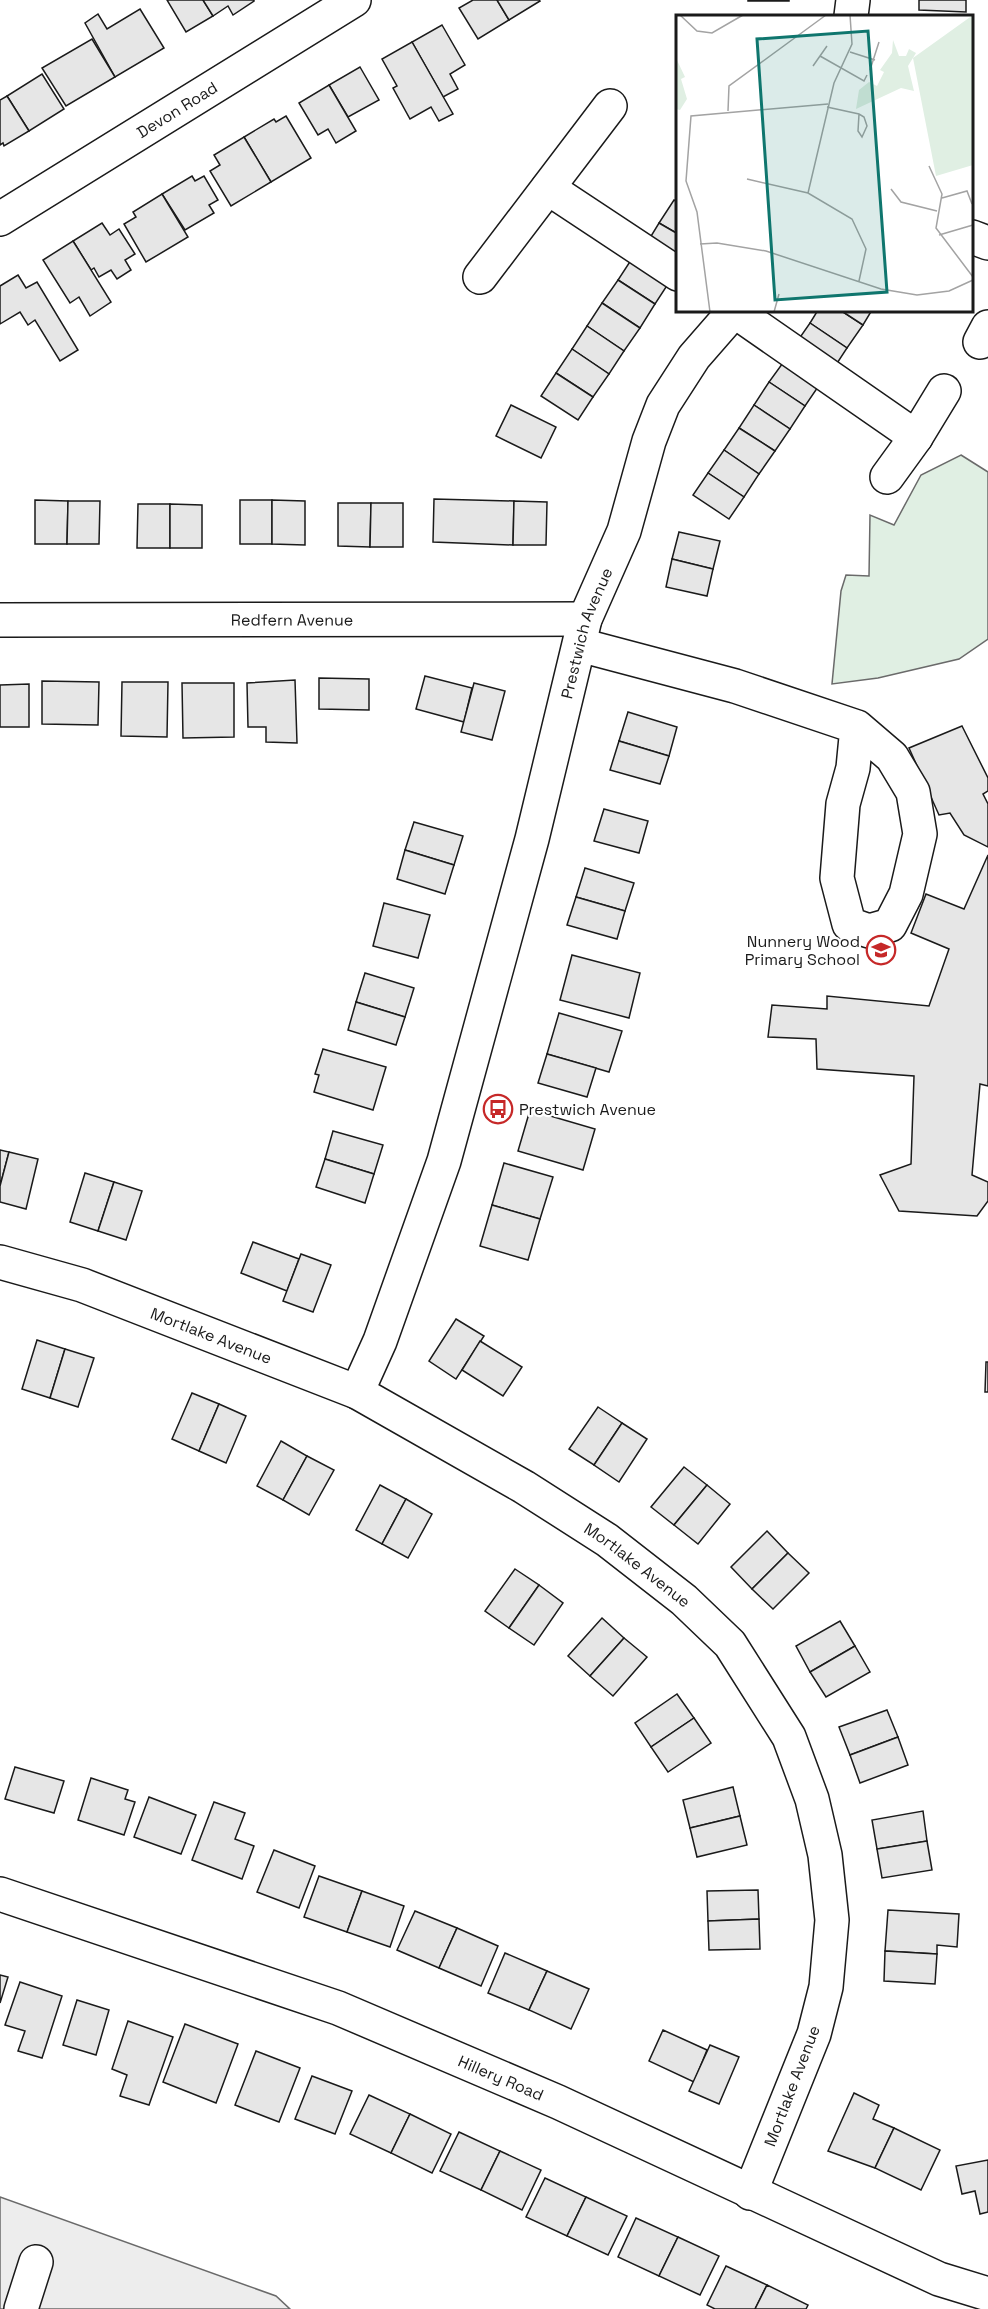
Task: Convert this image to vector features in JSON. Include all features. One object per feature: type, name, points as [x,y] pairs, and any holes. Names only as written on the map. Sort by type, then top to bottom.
[{"type":"street","name":"Devon Road","points":[[0,219],[354,0]]},
{"type":"street","points":[[851,15],[853,0]]},
{"type":"street","points":[[480,277],[610,106]]},
{"type":"street","points":[[548,188],[676,273]]},
{"type":"street","points":[[973,237],[988,243]]},
{"type":"street","name":"Prestwich Avenue","points":[[357,1392],[380,1341],[444,1161],[532,839],[582,632],[624,531],[649,441],[663,405],[694,357],[733,312]]},
{"type":"street","points":[[735,312],[916,436]]},
{"type":"street","points":[[887,477],[944,391]]},
{"type":"street","name":"Redfern Avenue","points":[[0,620],[582,632],[857,726]]},
{"type":"street","points":[[857,726],[892,757],[913,792],[920,834],[906,894],[890,925],[869,931],[849,924],[837,878],[843,804],[853,768],[857,726]]},
{"type":"street","name":"Mortlake Avenue","points":[[0,1262],[82,1285],[357,1392],[524,1487],[607,1540],[684,1600],[730,1644],[789,1737],[812,1799],[825,1855],[832,1920],[826,1987],[814,2034],[750,2193]]},
{"type":"street","name":"Hillery Road","points":[[0,1894],[338,2008],[558,2102],[939,2279],[988,2294]]},
{"type":"street","points":[[21,2309],[36,2262]]},
{"type":"green space","points":[[961,455],[988,472],[988,639],[959,659],[878,678],[832,684],[841,591],[846,575],[869,576],[870,515],[894,525],[921,475]]},
{"type":"shaded area","points":[[0,2197],[276,2296],[290,2309],[0,2309]]},
{"type":"building","points":[[167,0],[203,0],[213,16],[186,32]]},
{"type":"building","points":[[203,0],[254,1],[233,15],[228,6],[213,16]]},
{"type":"building","points":[[473,0],[497,0],[509,20],[478,39],[459,8]]},
{"type":"building","points":[[497,0],[539,0],[540,1],[509,20]]},
{"type":"building","points":[[789,0],[789,1],[748,1]]},
{"type":"building","points":[[919,0],[966,0],[966,12],[919,10]]},
{"type":"building","points":[[140,9],[164,48],[115,77],[85,23],[98,14],[107,29]]},
{"type":"building","points":[[442,25],[465,65],[450,74],[458,89],[443,97],[412,42]]},
{"type":"building","points":[[92,39],[115,77],[66,106],[42,68]]},
{"type":"building","points":[[412,42],[453,114],[439,121],[431,107],[410,119],[393,88],[397,86],[382,59]]},
{"type":"building","points":[[360,67],[379,100],[348,117],[329,85]]},
{"type":"building","points":[[42,74],[64,109],[29,131],[7,96]]},
{"type":"building","points":[[329,85],[356,131],[336,143],[328,129],[318,135],[299,103]]},
{"type":"building","points":[[7,96],[29,131],[4,146],[3,143],[0,145],[0,100]]},
{"type":"building","points":[[286,116],[311,158],[271,182],[244,137],[274,119],[276,122]]},
{"type":"building","points":[[244,137],[271,182],[231,206],[210,171],[220,165],[214,155]]},
{"type":"building","points":[[192,176],[195,181],[204,176],[218,200],[209,205],[214,213],[185,230],[162,194]]},
{"type":"building","points":[[162,194],[188,237],[146,262],[124,224],[136,217],[133,212]]},
{"type":"building","points":[[674,200],[676,201],[676,233],[659,223]]},
{"type":"building","points":[[102,223],[110,235],[119,229],[135,254],[125,260],[131,270],[117,279],[111,270],[99,277],[94,268],[91,270],[73,241]]},
{"type":"building","points":[[659,223],[676,233],[676,264],[645,246]]},
{"type":"building","points":[[73,241],[111,302],[90,316],[79,297],[70,303],[43,260]]},
{"type":"building","points":[[633,257],[670,281],[655,304],[618,280]]},
{"type":"building","points":[[18,275],[26,288],[37,282],[78,350],[60,361],[35,320],[28,325],[20,312],[0,324],[0,286]]},
{"type":"building","points":[[618,280],[655,304],[640,328],[602,303]]},
{"type":"building","points":[[602,303],[640,328],[624,351],[587,326]]},
{"type":"building","points":[[817,312],[843,312],[863,325],[847,348],[810,323]]},
{"type":"building","points":[[843,312],[871,312],[863,325]]},
{"type":"building","points":[[810,323],[847,348],[832,371],[794,346]]},
{"type":"building","points":[[587,326],[624,351],[609,374],[572,349]]},
{"type":"building","points":[[572,349],[609,374],[593,397],[556,373]]},
{"type":"building","points":[[785,360],[820,384],[805,406],[769,382]]},
{"type":"building","points":[[556,373],[593,397],[578,420],[541,396]]},
{"type":"building","points":[[769,382],[805,406],[790,429],[754,405]]},
{"type":"building","points":[[511,405],[556,427],[541,458],[496,436]]},
{"type":"building","points":[[754,405],[790,429],[775,451],[739,428]]},
{"type":"building","points":[[739,428],[775,451],[759,474],[724,450]]},
{"type":"building","points":[[724,450],[759,474],[744,497],[708,473]]},
{"type":"building","points":[[708,473],[744,497],[729,519],[693,495]]},
{"type":"building","points":[[434,499],[514,501],[513,545],[433,542]]},
{"type":"building","points":[[35,500],[68,501],[67,544],[35,544]]},
{"type":"building","points":[[240,500],[272,500],[272,544],[240,544]]},
{"type":"building","points":[[272,500],[305,501],[305,545],[272,544]]},
{"type":"building","points":[[68,501],[100,501],[99,544],[67,544]]},
{"type":"building","points":[[514,501],[547,502],[546,545],[513,545]]},
{"type":"building","points":[[338,503],[371,503],[370,547],[338,546]]},
{"type":"building","points":[[371,503],[403,503],[403,547],[370,547]]},
{"type":"building","points":[[138,504],[170,504],[170,548],[137,548]]},
{"type":"building","points":[[170,504],[202,505],[202,548],[170,548]]},
{"type":"building","points":[[679,532],[720,541],[713,569],[672,559]]},
{"type":"building","points":[[672,559],[713,569],[707,596],[666,587]]},
{"type":"building","points":[[425,676],[472,688],[464,722],[416,709]]},
{"type":"building","points":[[319,678],[369,679],[369,710],[319,709]]},
{"type":"building","points":[[295,680],[297,743],[266,742],[266,727],[248,727],[247,683]]},
{"type":"building","points":[[42,681],[99,682],[98,725],[42,724]]},
{"type":"building","points":[[122,682],[168,682],[167,737],[121,736]]},
{"type":"building","points":[[182,683],[234,683],[234,737],[183,738]]},
{"type":"building","points":[[474,683],[505,691],[492,740],[461,732]]},
{"type":"building","points":[[29,684],[29,727],[0,727],[0,685]]},
{"type":"building","points":[[628,712],[677,727],[669,756],[619,741]]},
{"type":"building","points":[[962,726],[988,778],[988,791],[983,794],[988,804],[988,847],[964,835],[950,813],[939,815],[909,748]]},
{"type":"building","points":[[619,741],[669,756],[660,784],[610,770]]},
{"type":"building","points":[[604,809],[648,821],[639,853],[594,841]]},
{"type":"building","points":[[414,822],[463,836],[454,865],[405,850]]},
{"type":"building","points":[[405,850],[454,865],[445,894],[397,879]]},
{"type":"building","points":[[988,855],[988,1086],[980,1084],[972,1175],[988,1182],[988,1201],[977,1216],[899,1211],[880,1175],[911,1164],[914,1076],[817,1069],[816,1039],[768,1037],[772,1005],[827,1009],[827,996],[929,1006],[949,949],[911,933],[926,894],[964,909]]},
{"type":"building","points":[[585,868],[634,883],[625,911],[576,897]]},
{"type":"building","points":[[576,897],[625,911],[617,939],[567,925]]},
{"type":"building","points":[[384,903],[430,915],[418,958],[373,946]]},
{"type":"building","points":[[572,955],[640,973],[629,1018],[560,1000]]},
{"type":"building","points":[[365,973],[414,988],[405,1017],[356,1002]]},
{"type":"building","points":[[356,1002],[405,1017],[396,1045],[348,1030]]},
{"type":"building","points":[[559,1013],[622,1031],[609,1072],[547,1054]]},
{"type":"building","points":[[323,1049],[386,1067],[373,1110],[314,1092],[319,1075],[315,1074]]},
{"type":"building","points":[[547,1054],[596,1068],[587,1097],[538,1083]]},
{"type":"building","points":[[530,1110],[595,1129],[583,1170],[518,1151]]},
{"type":"building","points":[[333,1131],[383,1145],[374,1174],[325,1159]]},
{"type":"building","points":[[0,1150],[9,1152],[0,1186]]},
{"type":"building","points":[[9,1152],[38,1159],[26,1209],[0,1202],[0,1186]]},
{"type":"building","points":[[325,1159],[374,1174],[365,1203],[316,1187]]},
{"type":"building","points":[[504,1163],[553,1177],[540,1219],[492,1205]]},
{"type":"building","points":[[85,1173],[114,1182],[98,1231],[70,1222]]},
{"type":"building","points":[[114,1182],[142,1191],[126,1240],[98,1231]]},
{"type":"building","points":[[492,1205],[540,1219],[528,1260],[480,1246]]},
{"type":"building","points":[[253,1242],[299,1259],[287,1291],[241,1273]]},
{"type":"building","points":[[301,1254],[331,1265],[313,1312],[283,1301]]},
{"type":"building","points":[[456,1319],[484,1336],[456,1379],[429,1361]]},
{"type":"building","points":[[37,1340],[65,1349],[50,1398],[22,1389]]},
{"type":"building","points":[[480,1341],[522,1367],[503,1396],[462,1370]]},
{"type":"building","points":[[65,1349],[94,1358],[78,1407],[50,1398]]},
{"type":"building","points":[[986,1362],[988,1362],[988,1392],[985,1392]]},
{"type":"building","points":[[192,1393],[219,1404],[199,1451],[172,1439]]},
{"type":"building","points":[[219,1404],[246,1416],[226,1463],[199,1451]]},
{"type":"building","points":[[598,1407],[622,1423],[594,1465],[569,1449]]},
{"type":"building","points":[[622,1423],[647,1439],[619,1482],[594,1465]]},
{"type":"building","points":[[281,1441],[307,1456],[283,1500],[257,1486]]},
{"type":"building","points":[[307,1456],[334,1470],[309,1515],[283,1500]]},
{"type":"building","points":[[684,1467],[707,1485],[674,1525],[651,1507]]},
{"type":"building","points":[[380,1485],[406,1499],[382,1544],[356,1530]]},
{"type":"building","points":[[707,1485],[730,1504],[698,1544],[674,1525]]},
{"type":"building","points":[[406,1499],[432,1514],[408,1558],[382,1544]]},
{"type":"building","points":[[767,1531],[788,1553],[752,1589],[731,1567]]},
{"type":"building","points":[[788,1553],[809,1573],[773,1609],[752,1589]]},
{"type":"building","points":[[515,1569],[539,1585],[509,1628],[485,1611]]},
{"type":"building","points":[[539,1585],[563,1603],[534,1645],[509,1628]]},
{"type":"building","points":[[602,1618],[624,1638],[590,1676],[568,1656]]},
{"type":"building","points":[[840,1621],[855,1646],[810,1672],[796,1646]]},
{"type":"building","points":[[624,1638],[647,1657],[613,1696],[590,1676]]},
{"type":"building","points":[[855,1646],[870,1672],[826,1697],[810,1672]]},
{"type":"building","points":[[677,1694],[694,1718],[651,1747],[635,1723]]},
{"type":"building","points":[[887,1710],[898,1737],[850,1755],[839,1727]]},
{"type":"building","points":[[694,1718],[711,1743],[668,1772],[651,1747]]},
{"type":"building","points":[[898,1737],[908,1765],[860,1783],[850,1755]]},
{"type":"building","points":[[15,1767],[64,1781],[54,1813],[5,1799]]},
{"type":"building","points":[[91,1778],[128,1790],[125,1799],[135,1802],[124,1835],[78,1820]]},
{"type":"building","points":[[733,1787],[740,1816],[690,1828],[683,1800]]},
{"type":"building","points":[[149,1797],[196,1815],[181,1854],[134,1837]]},
{"type":"building","points":[[214,1802],[245,1813],[235,1839],[254,1846],[242,1879],[192,1860]]},
{"type":"building","points":[[923,1811],[927,1841],[877,1849],[872,1820]]},
{"type":"building","points":[[740,1816],[747,1845],[697,1857],[690,1828]]},
{"type":"building","points":[[927,1841],[932,1870],[882,1878],[877,1849]]},
{"type":"building","points":[[274,1850],[315,1866],[299,1908],[257,1892]]},
{"type":"building","points":[[319,1876],[362,1891],[347,1932],[304,1917]]},
{"type":"building","points":[[758,1890],[759,1919],[708,1921],[707,1891]]},
{"type":"building","points":[[362,1891],[404,1906],[390,1947],[347,1932]]},
{"type":"building","points":[[888,1910],[959,1914],[957,1947],[937,1945],[937,1954],[885,1951]]},
{"type":"building","points":[[415,1911],[457,1928],[439,1968],[397,1950]]},
{"type":"building","points":[[759,1919],[760,1949],[709,1950],[708,1921]]},
{"type":"building","points":[[457,1928],[498,1946],[481,1986],[439,1968]]},
{"type":"building","points":[[885,1951],[937,1954],[935,1984],[884,1981]]},
{"type":"building","points":[[505,1953],[547,1971],[529,2010],[488,1993]]},
{"type":"building","points":[[547,1971],[589,1989],[571,2029],[529,2010]]},
{"type":"building","points":[[0,1975],[8,1977],[0,2003]]},
{"type":"building","points":[[20,1982],[62,1996],[42,2058],[18,2051],[25,2031],[5,2025]]},
{"type":"building","points":[[77,2000],[109,2010],[96,2055],[63,2045]]},
{"type":"building","points":[[128,2021],[173,2037],[149,2105],[120,2096],[127,2075],[112,2069]]},
{"type":"building","points":[[185,2024],[238,2044],[216,2103],[163,2082]]},
{"type":"building","points":[[663,2030],[707,2050],[694,2082],[649,2061]]},
{"type":"building","points":[[710,2045],[739,2057],[719,2104],[689,2091]]},
{"type":"building","points":[[256,2051],[300,2068],[279,2122],[235,2105]]},
{"type":"building","points":[[312,2076],[352,2091],[335,2134],[295,2119]]},
{"type":"building","points":[[854,2093],[879,2105],[873,2119],[894,2128],[875,2168],[828,2151]]},
{"type":"building","points":[[369,2095],[410,2114],[391,2153],[350,2134]]},
{"type":"building","points":[[410,2114],[451,2134],[432,2173],[391,2153]]},
{"type":"building","points":[[894,2128],[940,2150],[921,2190],[875,2168]]},
{"type":"building","points":[[459,2132],[500,2151],[481,2190],[440,2171]]},
{"type":"building","points":[[500,2151],[541,2170],[522,2210],[481,2190]]},
{"type":"building","points":[[988,2160],[988,2212],[980,2214],[975,2191],[962,2194],[956,2166]]},
{"type":"building","points":[[545,2178],[586,2197],[567,2236],[526,2217]]},
{"type":"building","points":[[586,2197],[627,2216],[608,2255],[567,2236]]},
{"type":"building","points":[[636,2218],[678,2237],[659,2276],[618,2257]]},
{"type":"building","points":[[678,2237],[719,2256],[700,2295],[659,2276]]},
{"type":"building","points":[[726,2266],[767,2285],[755,2309],[715,2309],[707,2305]]},
{"type":"building","points":[[767,2285],[808,2305],[806,2309],[755,2309]]},
{"type":"place","name":"Nunnery Wood Primary School","points":[[881,950]]},
{"type":"place","name":"Prestwich Avenue","points":[[498,1109]]}]
